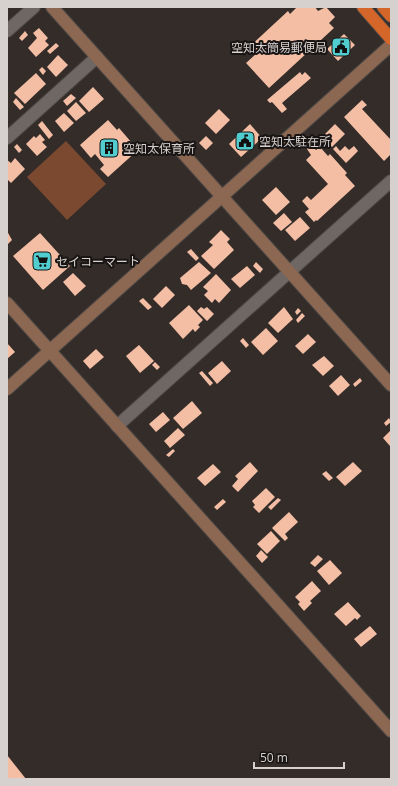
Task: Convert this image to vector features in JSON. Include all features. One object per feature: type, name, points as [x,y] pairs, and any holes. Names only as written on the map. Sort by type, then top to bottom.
[{"type":"highway","points":[[363,7],[391,39]]},
{"type":"highway","points":[[383,7],[391,16]]},
{"type":"street","points":[[7,31],[34,7]]},
{"type":"street","points":[[52,7],[391,385]]},
{"type":"street","points":[[7,389],[391,45]]},
{"type":"street","points":[[7,138],[97,57]]},
{"type":"street","points":[[117,426],[391,181]]},
{"type":"street","points":[[7,303],[391,730]]},
{"type":"shaded area","points":[[66,141],[106,184],[67,220],[27,177]]},
{"type":"building","points":[[297,7],[315,7],[318,11],[326,7],[335,17],[329,23],[334,28],[269,88],[246,63],[256,54],[249,47],[288,11],[290,14]]},
{"type":"building","points":[[39,28],[48,38],[45,41],[49,45],[36,57],[28,48],[37,38],[33,33]]},
{"type":"building","points":[[25,31],[28,35],[22,41],[19,38]]},
{"type":"building","name":"空知太簡易郵便局","points":[[344,34],[355,45],[338,61],[327,49]]},
{"type":"building","points":[[56,43],[59,46],[50,54],[47,51]]},
{"type":"building","points":[[58,55],[68,65],[56,77],[47,67]]},
{"type":"building","points":[[42,67],[46,71],[43,75],[39,70]]},
{"type":"building","points":[[300,72],[302,75],[305,72],[311,78],[282,103],[287,109],[282,113],[272,102],[270,103],[267,100]]},
{"type":"building","points":[[36,73],[46,84],[25,104],[14,93]]},
{"type":"building","points":[[93,87],[104,99],[89,112],[79,101]]},
{"type":"building","points":[[71,94],[76,98],[67,106],[63,101]]},
{"type":"building","points":[[16,98],[24,107],[20,110],[13,102]]},
{"type":"building","points":[[362,100],[367,105],[362,109],[391,140],[391,154],[384,161],[344,117]]},
{"type":"building","points":[[76,102],[86,113],[76,121],[67,111]]},
{"type":"building","points":[[219,109],[230,120],[216,134],[205,123]]},
{"type":"building","points":[[64,113],[74,123],[64,132],[55,121]]},
{"type":"building","name":"空知太保育所","points":[[108,120],[117,130],[119,128],[138,150],[108,177],[100,169],[104,165],[95,154],[91,158],[80,145]]},
{"type":"building","points":[[42,121],[53,135],[49,139],[38,125]]},
{"type":"building","name":"空知太駐在所","points":[[250,124],[262,138],[241,157],[229,144]]},
{"type":"building","points":[[335,124],[345,134],[332,147],[322,137]]},
{"type":"building","points":[[40,134],[45,140],[42,142],[47,147],[37,156],[26,144],[34,136],[36,138]]},
{"type":"building","points":[[206,136],[213,143],[206,150],[199,143]]},
{"type":"building","points":[[17,144],[22,150],[19,153],[14,147]]},
{"type":"building","points":[[311,145],[316,150],[320,147],[328,156],[330,154],[347,173],[345,175],[355,186],[317,221],[316,220],[314,222],[305,212],[309,209],[302,201],[307,196],[311,200],[328,184],[306,160],[311,155],[307,149]]},
{"type":"building","points":[[336,146],[340,151],[345,146],[349,150],[354,146],[358,151],[346,163],[333,149]]},
{"type":"building","points":[[15,158],[25,169],[11,183],[7,179],[7,160],[11,163]]},
{"type":"building","points":[[276,187],[290,202],[276,215],[262,200]]},
{"type":"building","points":[[284,213],[292,222],[281,231],[273,223]]},
{"type":"building","points":[[300,217],[310,228],[295,241],[285,230]]},
{"type":"building","points":[[221,230],[230,239],[227,242],[234,250],[214,269],[201,256],[213,245],[209,242]]},
{"type":"building","points":[[7,231],[12,240],[7,245]]},
{"type":"building","name":"セイコーマート","points":[[40,233],[70,266],[43,290],[13,256]]},
{"type":"building","points":[[191,249],[199,258],[196,261],[187,252]]},
{"type":"building","points":[[199,262],[211,273],[191,290],[187,285],[182,284],[180,278]]},
{"type":"building","points":[[256,262],[263,269],[260,273],[253,266]]},
{"type":"building","points":[[247,266],[255,275],[240,288],[231,279]]},
{"type":"building","points":[[73,273],[86,286],[75,296],[63,282]]},
{"type":"building","points":[[216,274],[231,290],[219,303],[215,299],[212,303],[204,295],[208,291],[203,287]]},
{"type":"building","points":[[166,286],[175,295],[162,308],[153,299]]},
{"type":"building","points":[[143,298],[152,307],[148,310],[139,301]]},
{"type":"building","points":[[189,305],[203,320],[198,325],[200,327],[195,332],[193,329],[183,339],[169,323]]},
{"type":"building","points":[[201,307],[204,309],[207,307],[214,314],[207,321],[197,311]]},
{"type":"building","points":[[284,307],[293,319],[278,333],[268,323]]},
{"type":"building","points":[[298,308],[301,311],[297,315],[295,312]]},
{"type":"building","points":[[302,313],[305,316],[298,323],[296,320]]},
{"type":"building","points":[[266,328],[278,341],[263,355],[251,342]]},
{"type":"building","points":[[308,334],[316,342],[303,354],[295,346]]},
{"type":"building","points":[[243,338],[249,345],[246,348],[240,341]]},
{"type":"building","points":[[7,343],[15,352],[7,359]]},
{"type":"building","points":[[139,345],[154,361],[140,373],[126,356]]},
{"type":"building","points":[[96,349],[104,357],[90,369],[83,361]]},
{"type":"building","points":[[324,356],[334,366],[323,376],[312,365]]},
{"type":"building","points":[[222,361],[231,371],[217,384],[208,373]]},
{"type":"building","points":[[155,362],[160,367],[157,370],[152,365]]},
{"type":"building","points":[[202,371],[213,383],[210,386],[199,373]]},
{"type":"building","points":[[341,375],[350,385],[338,396],[329,386]]},
{"type":"building","points":[[360,378],[362,381],[355,387],[353,384]]},
{"type":"building","points":[[192,401],[202,413],[183,429],[173,418]]},
{"type":"building","points":[[163,412],[170,420],[156,432],[149,424]]},
{"type":"building","points":[[389,418],[391,422],[386,426],[384,423]]},
{"type":"building","points":[[178,428],[185,435],[170,448],[164,441]]},
{"type":"building","points":[[391,430],[391,445],[390,446],[383,438]]},
{"type":"building","points":[[173,449],[175,451],[169,457],[166,455]]},
{"type":"building","points":[[250,462],[258,471],[238,492],[232,486],[238,479],[235,476]]},
{"type":"building","points":[[353,462],[362,471],[345,486],[336,477]]},
{"type":"building","points":[[213,464],[221,472],[205,486],[197,478]]},
{"type":"building","points":[[326,471],[333,478],[329,481],[322,474]]},
{"type":"building","points":[[266,488],[275,497],[259,513],[253,507],[255,505],[252,501]]},
{"type":"building","points":[[278,498],[281,500],[271,510],[268,507]]},
{"type":"building","points":[[223,499],[226,502],[217,510],[214,507]]},
{"type":"building","points":[[289,512],[298,522],[285,534],[288,538],[285,541],[272,528]]},
{"type":"building","points":[[271,531],[280,541],[267,554],[257,544]]},
{"type":"building","points":[[261,550],[268,557],[262,563],[256,556]]},
{"type":"building","points":[[318,555],[323,559],[315,567],[310,563]]},
{"type":"building","points":[[330,560],[342,573],[329,585],[317,571]]},
{"type":"building","points":[[312,581],[321,591],[310,601],[312,603],[304,611],[298,604],[300,602],[295,597]]},
{"type":"building","points":[[348,602],[361,616],[357,620],[355,618],[346,626],[334,614]]},
{"type":"building","points":[[370,626],[377,634],[361,647],[354,639]]},
{"type":"building","points":[[7,755],[26,779],[8,779]]},
{"type":"place","name":"空知太簡易郵便局","points":[[341,47]]},
{"type":"place","name":"空知太駐在所","points":[[245,141]]},
{"type":"place","name":"空知太保育所","points":[[109,148]]},
{"type":"place","name":"セイコーマート","points":[[42,261]]}]
